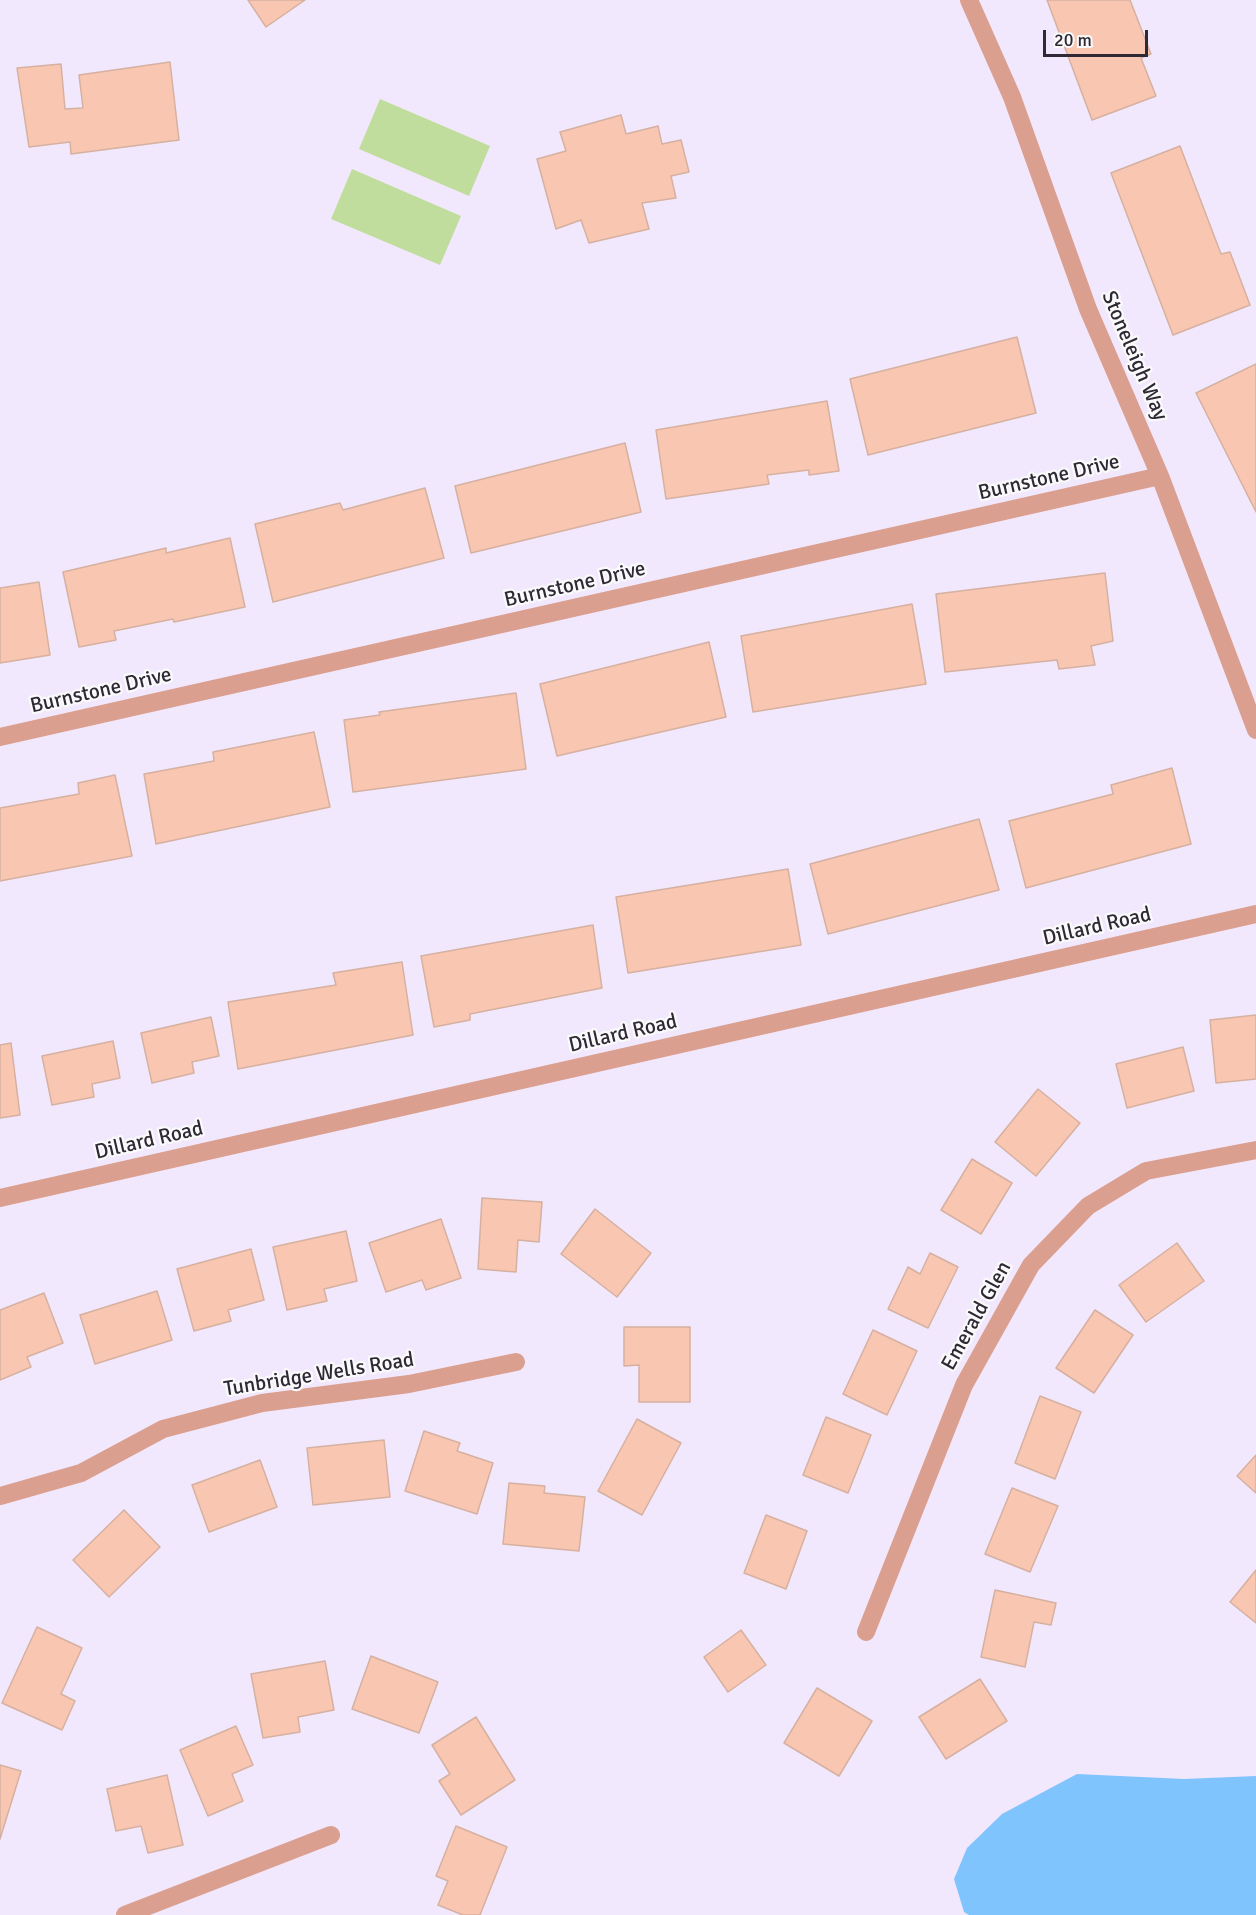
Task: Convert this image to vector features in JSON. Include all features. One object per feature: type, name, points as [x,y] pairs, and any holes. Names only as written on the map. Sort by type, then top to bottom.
[{"type":"street","name":"Stoneleigh Way","points":[[969,0],[1012,97],[1089,309],[1160,476],[1256,730]]},
{"type":"street","name":"Burnstone Drive","points":[[0,737],[1160,476]]},
{"type":"street","name":"Dillard Road","points":[[0,1198],[1256,914]]},
{"type":"street","name":"Emerald Glen","points":[[866,1632],[964,1384],[1031,1264],[1088,1206],[1146,1171],[1256,1150]]},
{"type":"street","name":"Tunbridge Wells Road","points":[[0,1497],[81,1473],[163,1430],[262,1403],[409,1384],[516,1362]]},
{"type":"street","points":[[125,1915],[331,1835]]},
{"type":"green space","points":[[380,99],[490,146],[469,196],[359,149]]},
{"type":"green space","points":[[352,169],[461,216],[440,265],[331,219]]},
{"type":"water","points":[[1077,1774],[1184,1779],[1256,1776],[1256,1915],[969,1915],[964,1912],[954,1879],[967,1848],[1002,1814]]},
{"type":"building","points":[[248,0],[305,0],[266,27]]},
{"type":"building","points":[[1047,0],[1130,0],[1151,54],[1141,58],[1156,96],[1092,120]]},
{"type":"building","points":[[170,62],[179,140],[71,154],[70,142],[29,147],[17,68],[61,64],[65,109],[83,108],[79,75]]},
{"type":"building","points":[[621,115],[626,134],[658,126],[662,144],[681,140],[689,172],[671,176],[676,198],[642,203],[649,229],[589,243],[581,220],[556,229],[537,159],[566,151],[560,132]]},
{"type":"building","points":[[1180,146],[1221,254],[1230,252],[1250,305],[1173,335],[1111,173]]},
{"type":"building","points":[[1017,337],[1036,413],[868,455],[850,379]]},
{"type":"building","points":[[1256,364],[1256,512],[1196,393]]},
{"type":"building","points":[[827,401],[839,471],[809,475],[809,470],[767,475],[769,484],[666,499],[656,430]]},
{"type":"building","points":[[625,443],[641,512],[471,553],[455,486]]},
{"type":"building","points":[[425,488],[444,558],[273,602],[255,524],[340,503],[343,510]]},
{"type":"building","points":[[230,538],[245,607],[174,622],[173,619],[114,631],[116,640],[79,647],[63,572],[166,548],[166,553]]},
{"type":"building","points":[[1105,573],[1113,641],[1091,646],[1095,665],[1059,669],[1057,660],[945,672],[936,594]]},
{"type":"building","points":[[39,582],[50,655],[0,663],[0,588]]},
{"type":"building","points":[[912,604],[926,684],[753,712],[741,636]]},
{"type":"building","points":[[709,642],[726,717],[557,756],[540,684]]},
{"type":"building","points":[[516,693],[526,769],[353,792],[344,720],[380,715],[379,712]]},
{"type":"building","points":[[314,732],[330,807],[156,844],[144,774],[214,761],[213,752]]},
{"type":"building","points":[[1172,768],[1191,844],[1026,888],[1009,821],[1113,794],[1111,785]]},
{"type":"building","points":[[115,775],[132,856],[0,881],[0,808],[79,794],[78,783]]},
{"type":"building","points":[[979,819],[999,890],[828,934],[810,864]]},
{"type":"building","points":[[788,869],[801,945],[628,973],[616,897]]},
{"type":"building","points":[[593,925],[602,988],[470,1014],[470,1020],[434,1027],[421,956]]},
{"type":"building","points":[[402,962],[413,1035],[238,1069],[228,1002],[336,985],[333,973]]},
{"type":"building","points":[[1256,1015],[1256,1079],[1216,1083],[1210,1020]]},
{"type":"building","points":[[211,1017],[219,1056],[192,1062],[194,1073],[152,1083],[141,1033]]},
{"type":"building","points":[[113,1041],[120,1078],[92,1084],[94,1097],[52,1105],[42,1056]]},
{"type":"building","points":[[11,1043],[20,1115],[0,1118],[0,1045]]},
{"type":"building","points":[[1183,1047],[1194,1091],[1127,1108],[1116,1064]]},
{"type":"building","points":[[1038,1089],[1080,1123],[1036,1176],[995,1142]]},
{"type":"building","points":[[972,1159],[1012,1183],[981,1234],[941,1210]]},
{"type":"building","points":[[482,1198],[542,1202],[539,1242],[518,1240],[516,1272],[478,1269]]},
{"type":"building","points":[[595,1209],[651,1253],[617,1297],[561,1254]]},
{"type":"building","points":[[441,1219],[461,1278],[426,1290],[422,1280],[386,1292],[369,1243]]},
{"type":"building","points":[[346,1231],[357,1281],[324,1289],[327,1301],[287,1310],[273,1247]]},
{"type":"building","points":[[1177,1243],[1204,1281],[1146,1322],[1119,1285]]},
{"type":"building","points":[[251,1249],[264,1300],[228,1310],[231,1321],[194,1331],[177,1269]]},
{"type":"building","points":[[930,1253],[958,1267],[928,1328],[888,1309],[908,1267],[920,1274]]},
{"type":"building","points":[[157,1291],[172,1340],[95,1364],[80,1315]]},
{"type":"building","points":[[44,1293],[63,1343],[27,1357],[31,1367],[0,1380],[0,1310]]},
{"type":"building","points":[[1095,1310],[1133,1335],[1094,1393],[1056,1368]]},
{"type":"building","points":[[624,1327],[690,1327],[690,1402],[639,1402],[639,1365],[624,1366]]},
{"type":"building","points":[[873,1330],[917,1351],[887,1415],[843,1394]]},
{"type":"building","points":[[1040,1396],[1081,1412],[1055,1479],[1015,1463]]},
{"type":"building","points":[[826,1417],[871,1435],[848,1493],[803,1475]]},
{"type":"building","points":[[637,1419],[681,1443],[642,1515],[598,1491]]},
{"type":"building","points":[[424,1431],[460,1443],[457,1451],[493,1463],[477,1514],[405,1491]]},
{"type":"building","points":[[384,1440],[390,1497],[313,1505],[307,1448]]},
{"type":"building","points":[[1256,1455],[1256,1493],[1237,1476]]},
{"type":"building","points":[[260,1460],[277,1507],[209,1532],[192,1485]]},
{"type":"building","points":[[509,1483],[545,1486],[544,1493],[585,1497],[579,1551],[503,1544]]},
{"type":"building","points":[[1012,1488],[1058,1506],[1030,1572],[985,1554]]},
{"type":"building","points":[[124,1510],[160,1547],[109,1597],[73,1560]]},
{"type":"building","points":[[766,1515],[807,1531],[786,1589],[744,1573]]},
{"type":"building","points":[[1256,1570],[1256,1623],[1230,1602]]},
{"type":"building","points":[[995,1590],[1056,1603],[1051,1625],[1034,1622],[1025,1667],[981,1657]]},
{"type":"building","points":[[37,1627],[82,1648],[61,1694],[75,1701],[62,1730],[2,1703]]},
{"type":"building","points":[[741,1630],[766,1665],[728,1692],[704,1657]]},
{"type":"building","points":[[371,1656],[438,1682],[419,1733],[352,1709]]},
{"type":"building","points":[[325,1661],[334,1710],[298,1717],[300,1732],[263,1738],[251,1674]]},
{"type":"building","points":[[980,1679],[1007,1721],[946,1759],[919,1717]]},
{"type":"building","points":[[817,1688],[872,1721],[839,1776],[784,1743]]},
{"type":"building","points":[[476,1717],[515,1780],[461,1815],[439,1781],[450,1774],[432,1745]]},
{"type":"building","points":[[236,1726],[253,1765],[232,1774],[243,1801],[208,1816],[180,1750]]},
{"type":"building","points":[[0,1765],[21,1771],[0,1839]]},
{"type":"building","points":[[167,1775],[183,1845],[148,1853],[141,1826],[116,1831],[107,1789]]},
{"type":"building","points":[[456,1826],[507,1847],[480,1915],[463,1915],[438,1905],[448,1881],[436,1876]]}]
